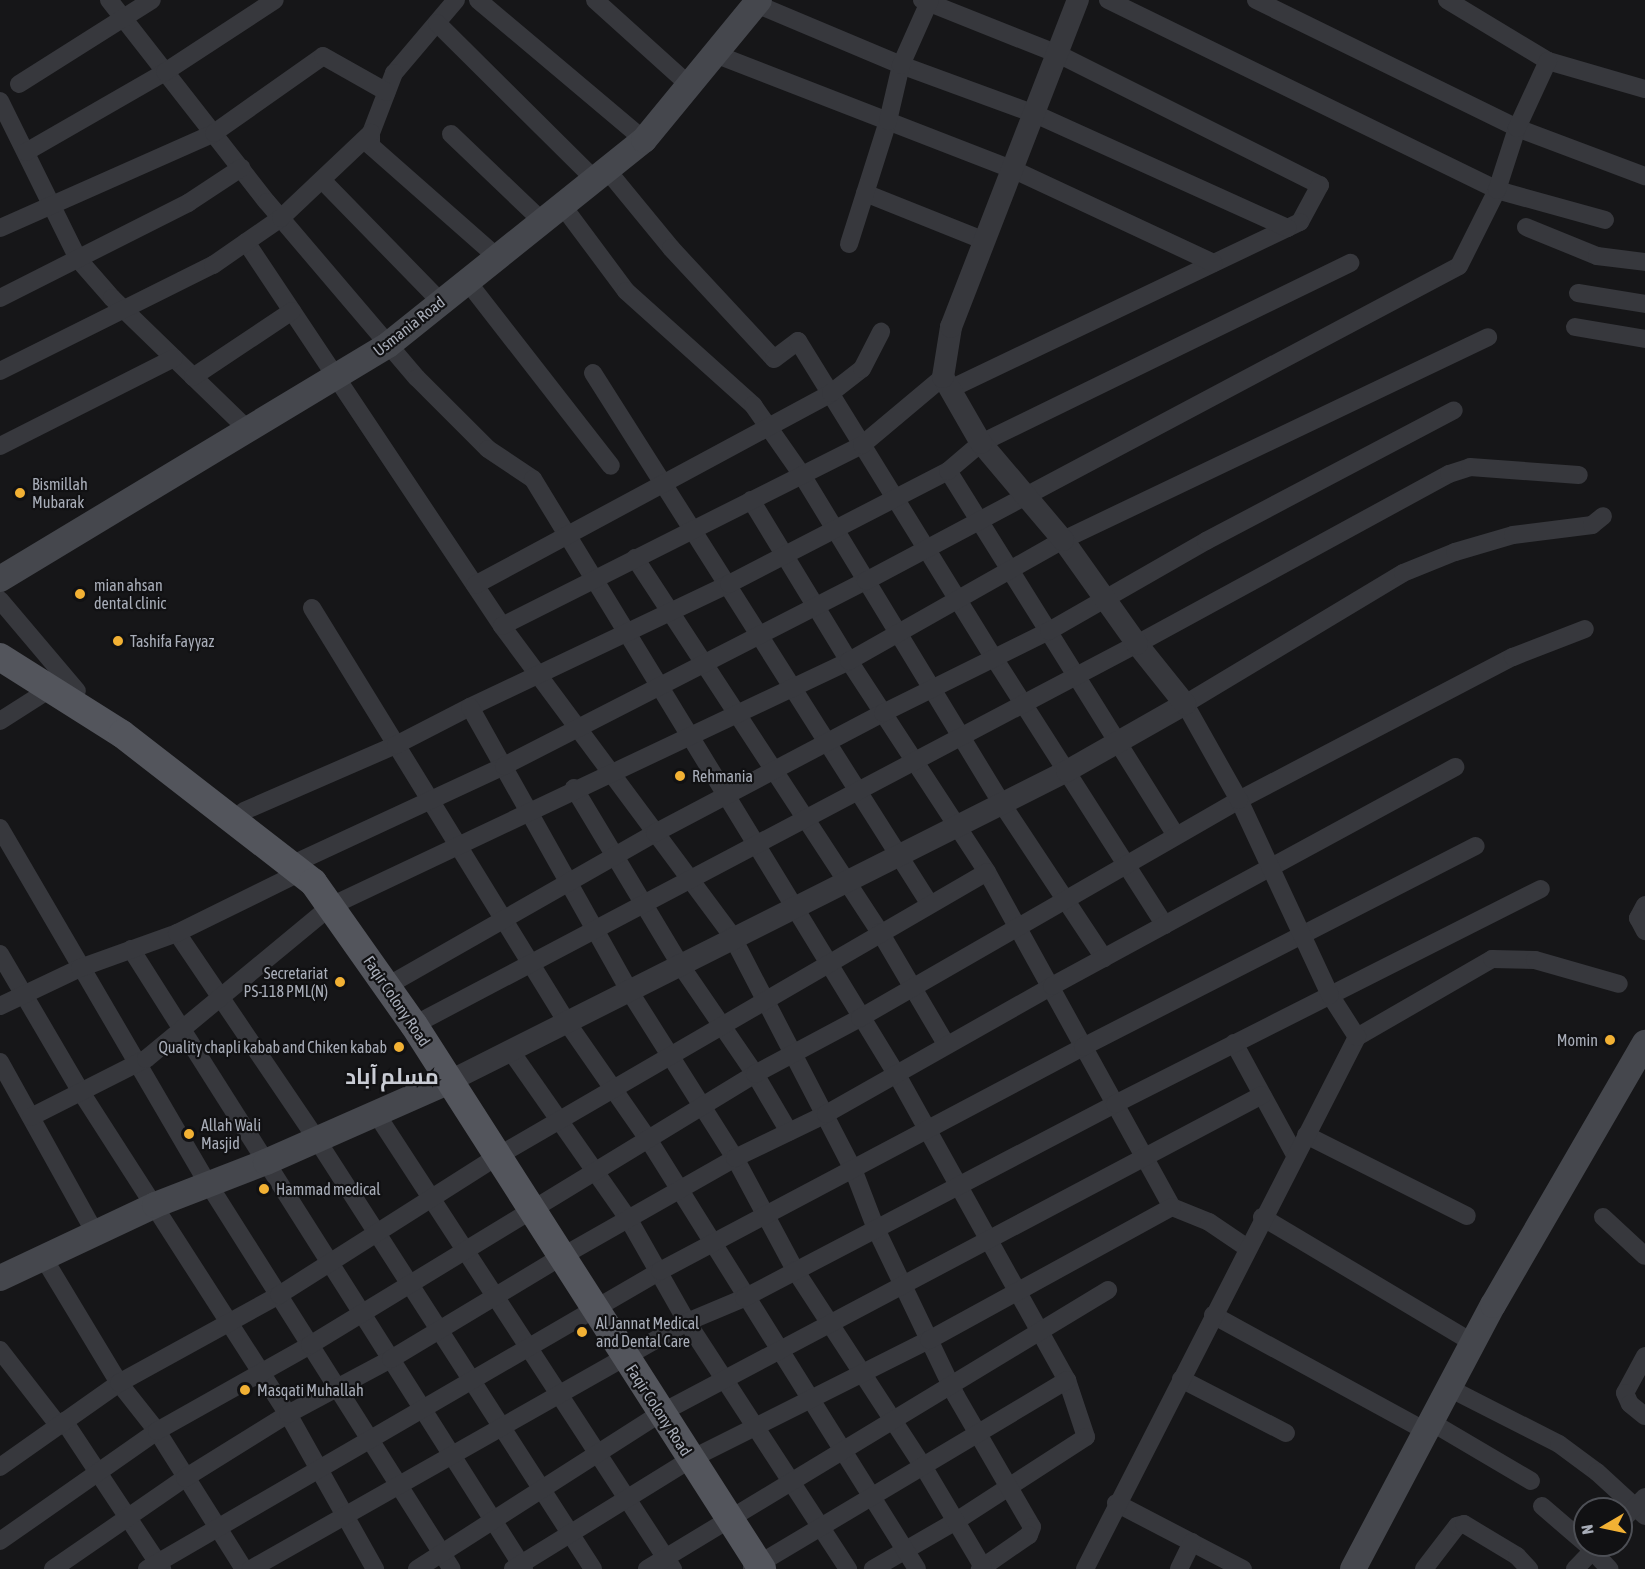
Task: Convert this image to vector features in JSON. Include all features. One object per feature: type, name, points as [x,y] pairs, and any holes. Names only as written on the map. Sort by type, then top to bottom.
[{"type":"main road","name":"Usmania Road","points":[[0,579],[388,345],[644,140],[757,2]]},
{"type":"main road","name":"Faqir Colony Road","points":[[0,657],[64,690],[298,868],[331,906],[414,1025],[729,1519],[757,1567]]},
{"type":"main road","points":[[1353,1569],[1473,1343],[1645,1043]]},
{"type":"main road","points":[[0,1278],[155,1205],[266,1162],[450,1081]]},
{"type":"street","points":[[109,0],[281,218],[388,345],[488,449],[533,478],[597,578],[724,797],[791,907],[897,1074],[1019,1289],[1067,1380],[1086,1437],[956,1521],[873,1569]]},
{"type":"street","points":[[19,84],[152,0]]},
{"type":"street","points":[[26,152],[165,72],[275,0]]},
{"type":"street","points":[[456,0],[394,73],[371,133],[371,146],[498,257]]},
{"type":"street","points":[[478,0],[644,140]]},
{"type":"street","points":[[595,0],[689,85]]},
{"type":"street","points":[[1078,0],[1014,170],[951,327],[946,383],[981,443],[1063,540],[1137,644],[1185,704],[1239,800],[1330,994],[1357,1037]]},
{"type":"street","points":[[1108,0],[1497,190],[1605,220]]},
{"type":"street","points":[[1256,0],[1517,128],[1645,176]]},
{"type":"street","points":[[1447,0],[1548,62],[1645,89]]},
{"type":"street","points":[[502,626],[862,445],[946,383],[1300,222],[1320,185],[1058,54],[927,1],[901,65],[888,121],[849,244]]},
{"type":"street","points":[[757,2],[901,65],[1035,114],[1287,228]]},
{"type":"street","points":[[437,23],[600,175],[774,359],[798,341],[927,549],[962,600],[994,658],[1068,771],[1125,866],[1165,925]]},
{"type":"street","points":[[715,54],[1014,170],[1213,263]]},
{"type":"street","points":[[0,228],[214,134],[323,56],[387,92]]},
{"type":"street","points":[[0,1006],[80,968],[177,933],[429,800],[504,766],[978,524],[1024,495],[1459,266],[1497,190],[1517,128],[1548,62]]},
{"type":"street","points":[[0,101],[7,132],[26,152],[78,259],[125,311],[248,430]]},
{"type":"street","points":[[0,371],[125,311],[213,265],[281,218],[371,133]]},
{"type":"street","points":[[451,134],[542,221]]},
{"type":"street","points":[[0,298],[188,203],[241,168]]},
{"type":"street","points":[[322,180],[441,302]]},
{"type":"street","points":[[865,193],[985,241]]},
{"type":"street","points":[[562,206],[626,291],[753,405],[769,427],[802,475],[934,688],[1002,804],[1104,958]]},
{"type":"street","points":[[1526,227],[1597,256],[1645,262]]},
{"type":"street","points":[[246,242],[502,626],[732,936],[853,1169],[876,1229],[951,1386],[1010,1486],[1032,1531],[982,1568],[923,1466],[795,1270],[735,1158],[628,989],[470,707]]},
{"type":"street","points":[[244,811],[396,745],[470,707],[729,585],[948,471],[981,443],[1350,263]]},
{"type":"street","points":[[467,281],[611,466]]},
{"type":"street","points":[[1578,293],[1645,304]]},
{"type":"street","points":[[193,376],[292,311]]},
{"type":"street","points":[[1575,327],[1645,339]]},
{"type":"street","points":[[475,585],[831,393],[862,369],[881,332]]},
{"type":"street","points":[[31,1117],[138,1063],[182,1030],[331,906],[528,810],[849,661],[962,600],[1063,540],[1488,337]]},
{"type":"street","points":[[0,446],[174,358]]},
{"type":"street","points":[[593,373],[829,741],[929,903]]},
{"type":"street","points":[[387,986],[655,833],[883,713],[1048,631],[1454,410]]},
{"type":"street","points":[[414,1025],[1077,676],[1449,474],[1470,466],[1579,475]]},
{"type":"street","points":[[948,471],[978,524],[1077,676],[1175,834]]},
{"type":"street","points":[[751,500],[849,661],[987,873],[1052,986],[1083,1047],[1172,1207],[1209,1222],[1246,1247]]},
{"type":"street","points":[[450,1081],[732,936],[1068,771],[1185,704],[1403,573],[1503,538],[1592,525],[1603,516]]},
{"type":"street","points":[[635,558],[735,714],[776,770],[844,881],[880,932],[946,1044]]},
{"type":"street","points":[[0,600],[64,690],[0,721]]},
{"type":"street","points":[[312,608],[530,964],[566,1021],[648,1138],[744,1298],[917,1569]]},
{"type":"street","points":[[0,1541],[157,1431],[260,1370],[310,1345],[467,1252],[594,1171],[755,1074],[860,1018],[1019,928],[1175,834],[1513,657],[1585,629]]},
{"type":"street","points":[[53,1569],[185,1478],[288,1414],[391,1359],[561,1257],[679,1192],[735,1158],[826,1114],[946,1044],[1455,767]]},
{"type":"street","points":[[574,789],[680,963],[755,1074],[789,1132]]},
{"type":"street","points":[[0,828],[209,1185],[452,1569]]},
{"type":"street","points":[[0,1350],[62,1423],[98,1472],[128,1517],[155,1567],[217,1526],[473,1382],[660,1271],[768,1216],[1083,1047],[1476,846]]},
{"type":"street","points":[[0,1467],[119,1383],[228,1320],[279,1295],[498,1156],[724,1028],[765,999],[929,903],[987,873]]},
{"type":"street","points":[[251,1569],[561,1396],[687,1322],[744,1298],[1115,1104],[1541,889]]},
{"type":"street","points":[[1645,904],[1638,918],[1645,931]]},
{"type":"street","points":[[177,933],[317,1140],[593,1569]]},
{"type":"street","points":[[130,950],[494,1520],[519,1567],[691,1459],[929,1340],[1172,1207]]},
{"type":"street","points":[[0,954],[81,1092],[288,1414],[375,1569]]},
{"type":"street","points":[[1091,1567],[1116,1503],[1181,1380],[1246,1247],[1357,1037],[1492,959],[1535,960],[1619,984]]},
{"type":"street","points":[[1234,1043],[1295,1155]]},
{"type":"street","points":[[510,1050],[629,1220],[687,1322],[848,1569]]},
{"type":"street","points":[[0,1062],[95,1233]]},
{"type":"street","points":[[417,1569],[661,1413],[1143,1156],[1223,1119],[1262,1095]]},
{"type":"street","points":[[377,1114],[669,1563]]},
{"type":"street","points":[[1306,1135],[1467,1216]]},
{"type":"street","points":[[1262,1217],[1473,1343]]},
{"type":"street","points":[[1603,1217],[1645,1256]]},
{"type":"street","points":[[43,1257],[119,1383],[157,1431],[244,1569]]},
{"type":"street","points":[[647,1569],[669,1563],[729,1519],[1108,1290]]},
{"type":"street","points":[[1213,1315],[1531,1481]]},
{"type":"street","points":[[1645,1356],[1625,1392],[1630,1404],[1645,1416]]},
{"type":"street","points":[[757,1567],[978,1431],[1067,1380]]},
{"type":"street","points":[[1181,1380],[1287,1433]]},
{"type":"street","points":[[1449,1388],[1559,1444],[1641,1507]]},
{"type":"street","points":[[1116,1503],[1192,1542],[1224,1565],[1243,1569]]},
{"type":"street","points":[[1542,1506],[1573,1531]]},
{"type":"street","points":[[1424,1569],[1457,1526],[1464,1524],[1517,1556],[1529,1569]]},
{"type":"street","points":[[1179,1569],[1192,1542]]},
{"type":"street","points":[[1600,1557],[1609,1569]]},
{"type":"place","name":"Bismillah Mubarak","points":[[20,493]]},
{"type":"place","name":"mian ahsan dental clinic","points":[[80,594]]},
{"type":"place","name":"Tashifa Fayyaz","points":[[118,641]]},
{"type":"place","name":"Rehmania","points":[[680,776]]},
{"type":"place","name":"Secretariat PS-118 PML(N)","points":[[340,982]]},
{"type":"place","name":"Momin","points":[[1610,1040]]},
{"type":"place","name":"Quality chapli kabab and Chiken kabab","points":[[399,1047]]},
{"type":"place","name":"Allah Wali Masjid","points":[[189,1134]]},
{"type":"place","name":"Hammad medical","points":[[264,1189]]},
{"type":"place","name":"Al Jannat Medical and Dental Care","points":[[582,1332]]},
{"type":"place","name":"Masqati Muhallah","points":[[245,1390]]},
{"type":"district","name":"مسلم آباد","points":[[392,1077]]}]
